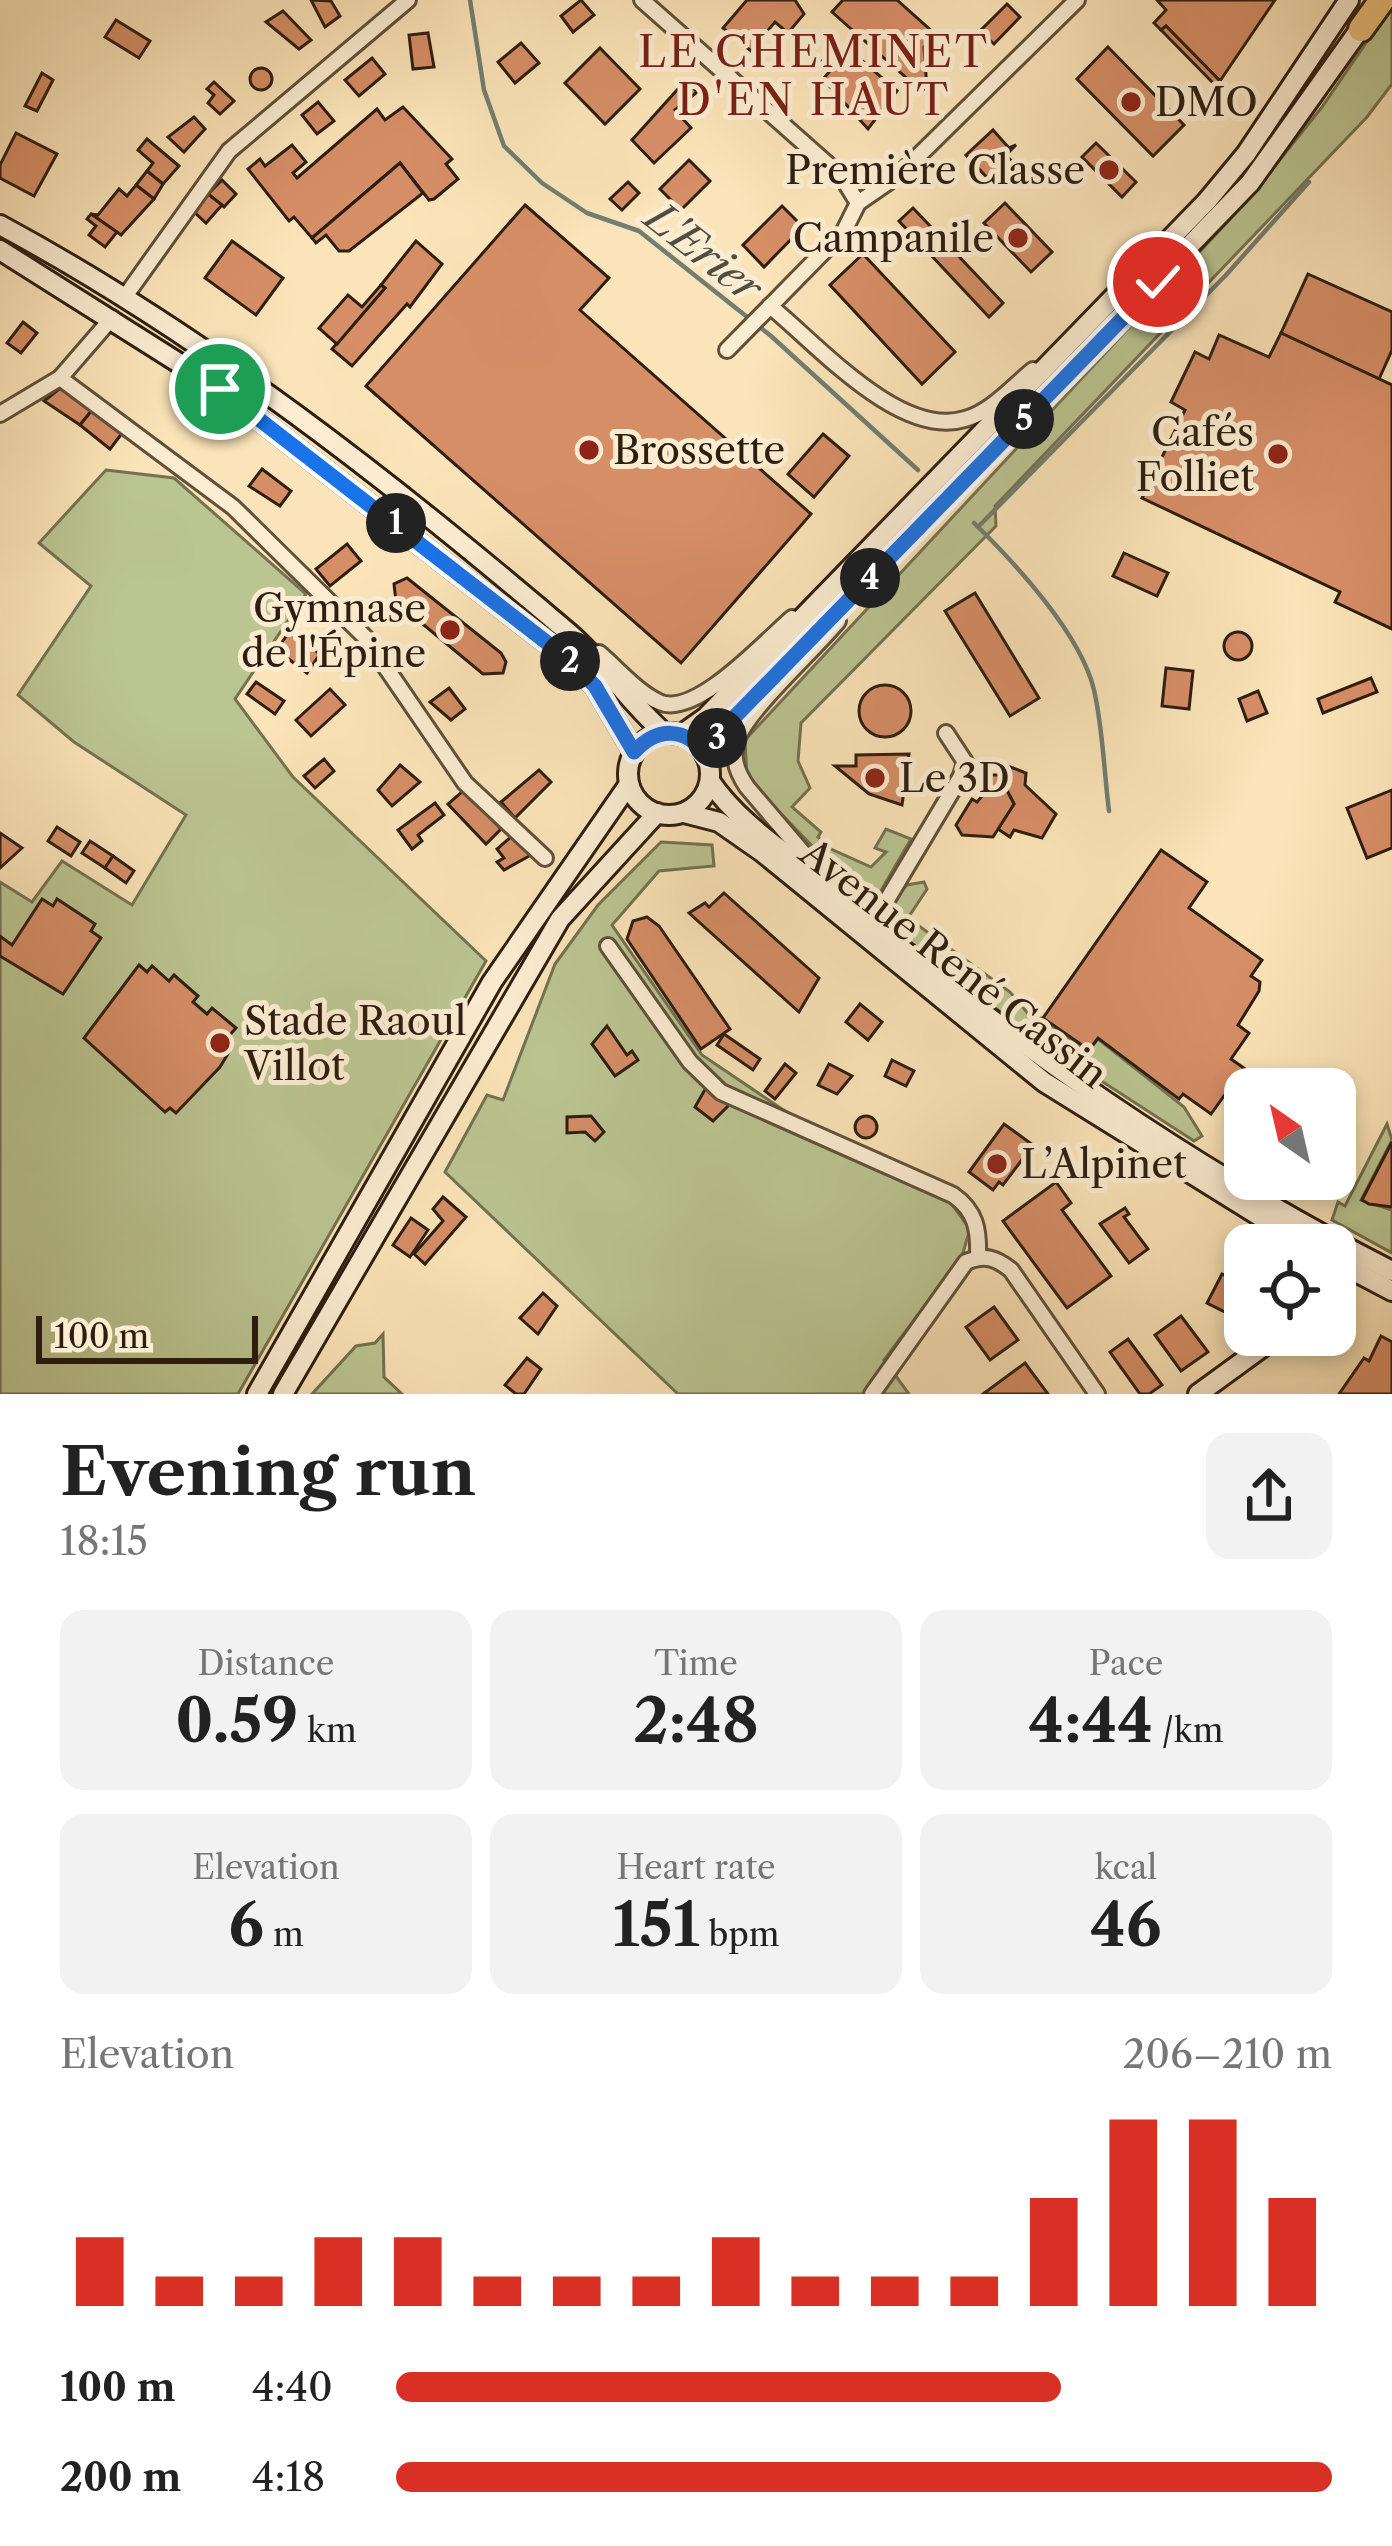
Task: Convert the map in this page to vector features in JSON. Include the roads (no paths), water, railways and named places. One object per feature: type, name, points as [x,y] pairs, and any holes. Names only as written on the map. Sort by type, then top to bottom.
[{"type":"highway","points":[[1361,29],[1381,0]]},
{"type":"main road","points":[[634,752],[706,717],[1088,324],[1246,154],[1349,0]]},
{"type":"main road","points":[[629,784],[634,797],[657,813],[683,813],[705,795],[710,781],[707,756],[722,730],[1250,183],[1361,29]]},
{"type":"main road","points":[[0,225],[124,298],[345,454],[572,636],[673,733],[707,756]]},
{"type":"main road","points":[[0,250],[112,318],[331,472],[568,659],[595,686],[634,752],[629,784],[492,982],[257,1394]]},
{"type":"main road","name":"Avenue René Cassin","points":[[710,781],[730,807],[835,893],[867,933],[1044,1082],[1272,1224]]},
{"type":"main road","points":[[283,1394],[560,919],[657,813]]},
{"type":"main road","name":"Avenue René Cassin","points":[[683,813],[719,822],[739,835],[867,933],[1172,1148],[1290,1224]]},
{"type":"main road","name":"Avenue René Cassin","points":[[1356,1263],[1392,1271]]},
{"type":"main road","name":"Avenue René Cassin","points":[[1356,1267],[1392,1291]]},
{"type":"main road","points":[[1198,1394],[1250,1356]]},
{"type":"street","points":[[124,298],[230,152],[408,0]]},
{"type":"street","points":[[642,0],[842,177],[858,203]]},
{"type":"street","points":[[732,344],[844,231],[858,203],[900,175],[1077,0]]},
{"type":"street","points":[[770,306],[897,410],[928,422],[967,419],[983,411],[1088,324]]},
{"type":"street","points":[[0,413],[61,378],[112,318]]},
{"type":"street","points":[[61,378],[233,507],[365,637],[465,783],[545,858]]},
{"type":"street","name":"Avenue René Cassin","points":[[835,893],[736,771],[738,735],[920,526]]},
{"type":"street","points":[[572,636],[653,698],[680,704],[710,689],[873,548]]},
{"type":"street","points":[[867,933],[961,776],[965,762],[946,733]]},
{"type":"street","points":[[608,946],[690,1062],[721,1092],[953,1195],[972,1213],[979,1231],[978,1257]]},
{"type":"street","points":[[872,1394],[967,1262],[978,1257],[992,1258],[1011,1270],[1096,1394]]},
{"type":"waterway","name":"L'Erier","points":[[470,0],[484,90],[504,146],[542,183],[587,213],[639,231],[771,336],[918,470]]},
{"type":"waterway","points":[[978,527],[1226,275],[1309,182]]},
{"type":"waterway","points":[[974,523],[1044,600],[1087,668],[1099,720],[1109,811]]},
{"type":"place","name":"DMO","points":[[1131,102]]},
{"type":"place","name":"Première Classe","points":[[1109,170]]},
{"type":"place","name":"Campanile","points":[[1018,238]]},
{"type":"place","name":"Brossette","points":[[589,450]]},
{"type":"place","name":"Cafés Folliet","points":[[1278,454]]},
{"type":"place","name":"Gymnase de l'Épine","points":[[450,630]]},
{"type":"place","name":"Le 3D","points":[[875,778]]},
{"type":"place","name":"Stade Raoul Villot","points":[[220,1043]]},
{"type":"place","name":"L’Alpinet","points":[[997,1164]]},
{"type":"district","name":"LE CHEMINET D'EN HAUT","points":[[814,76]]}]
